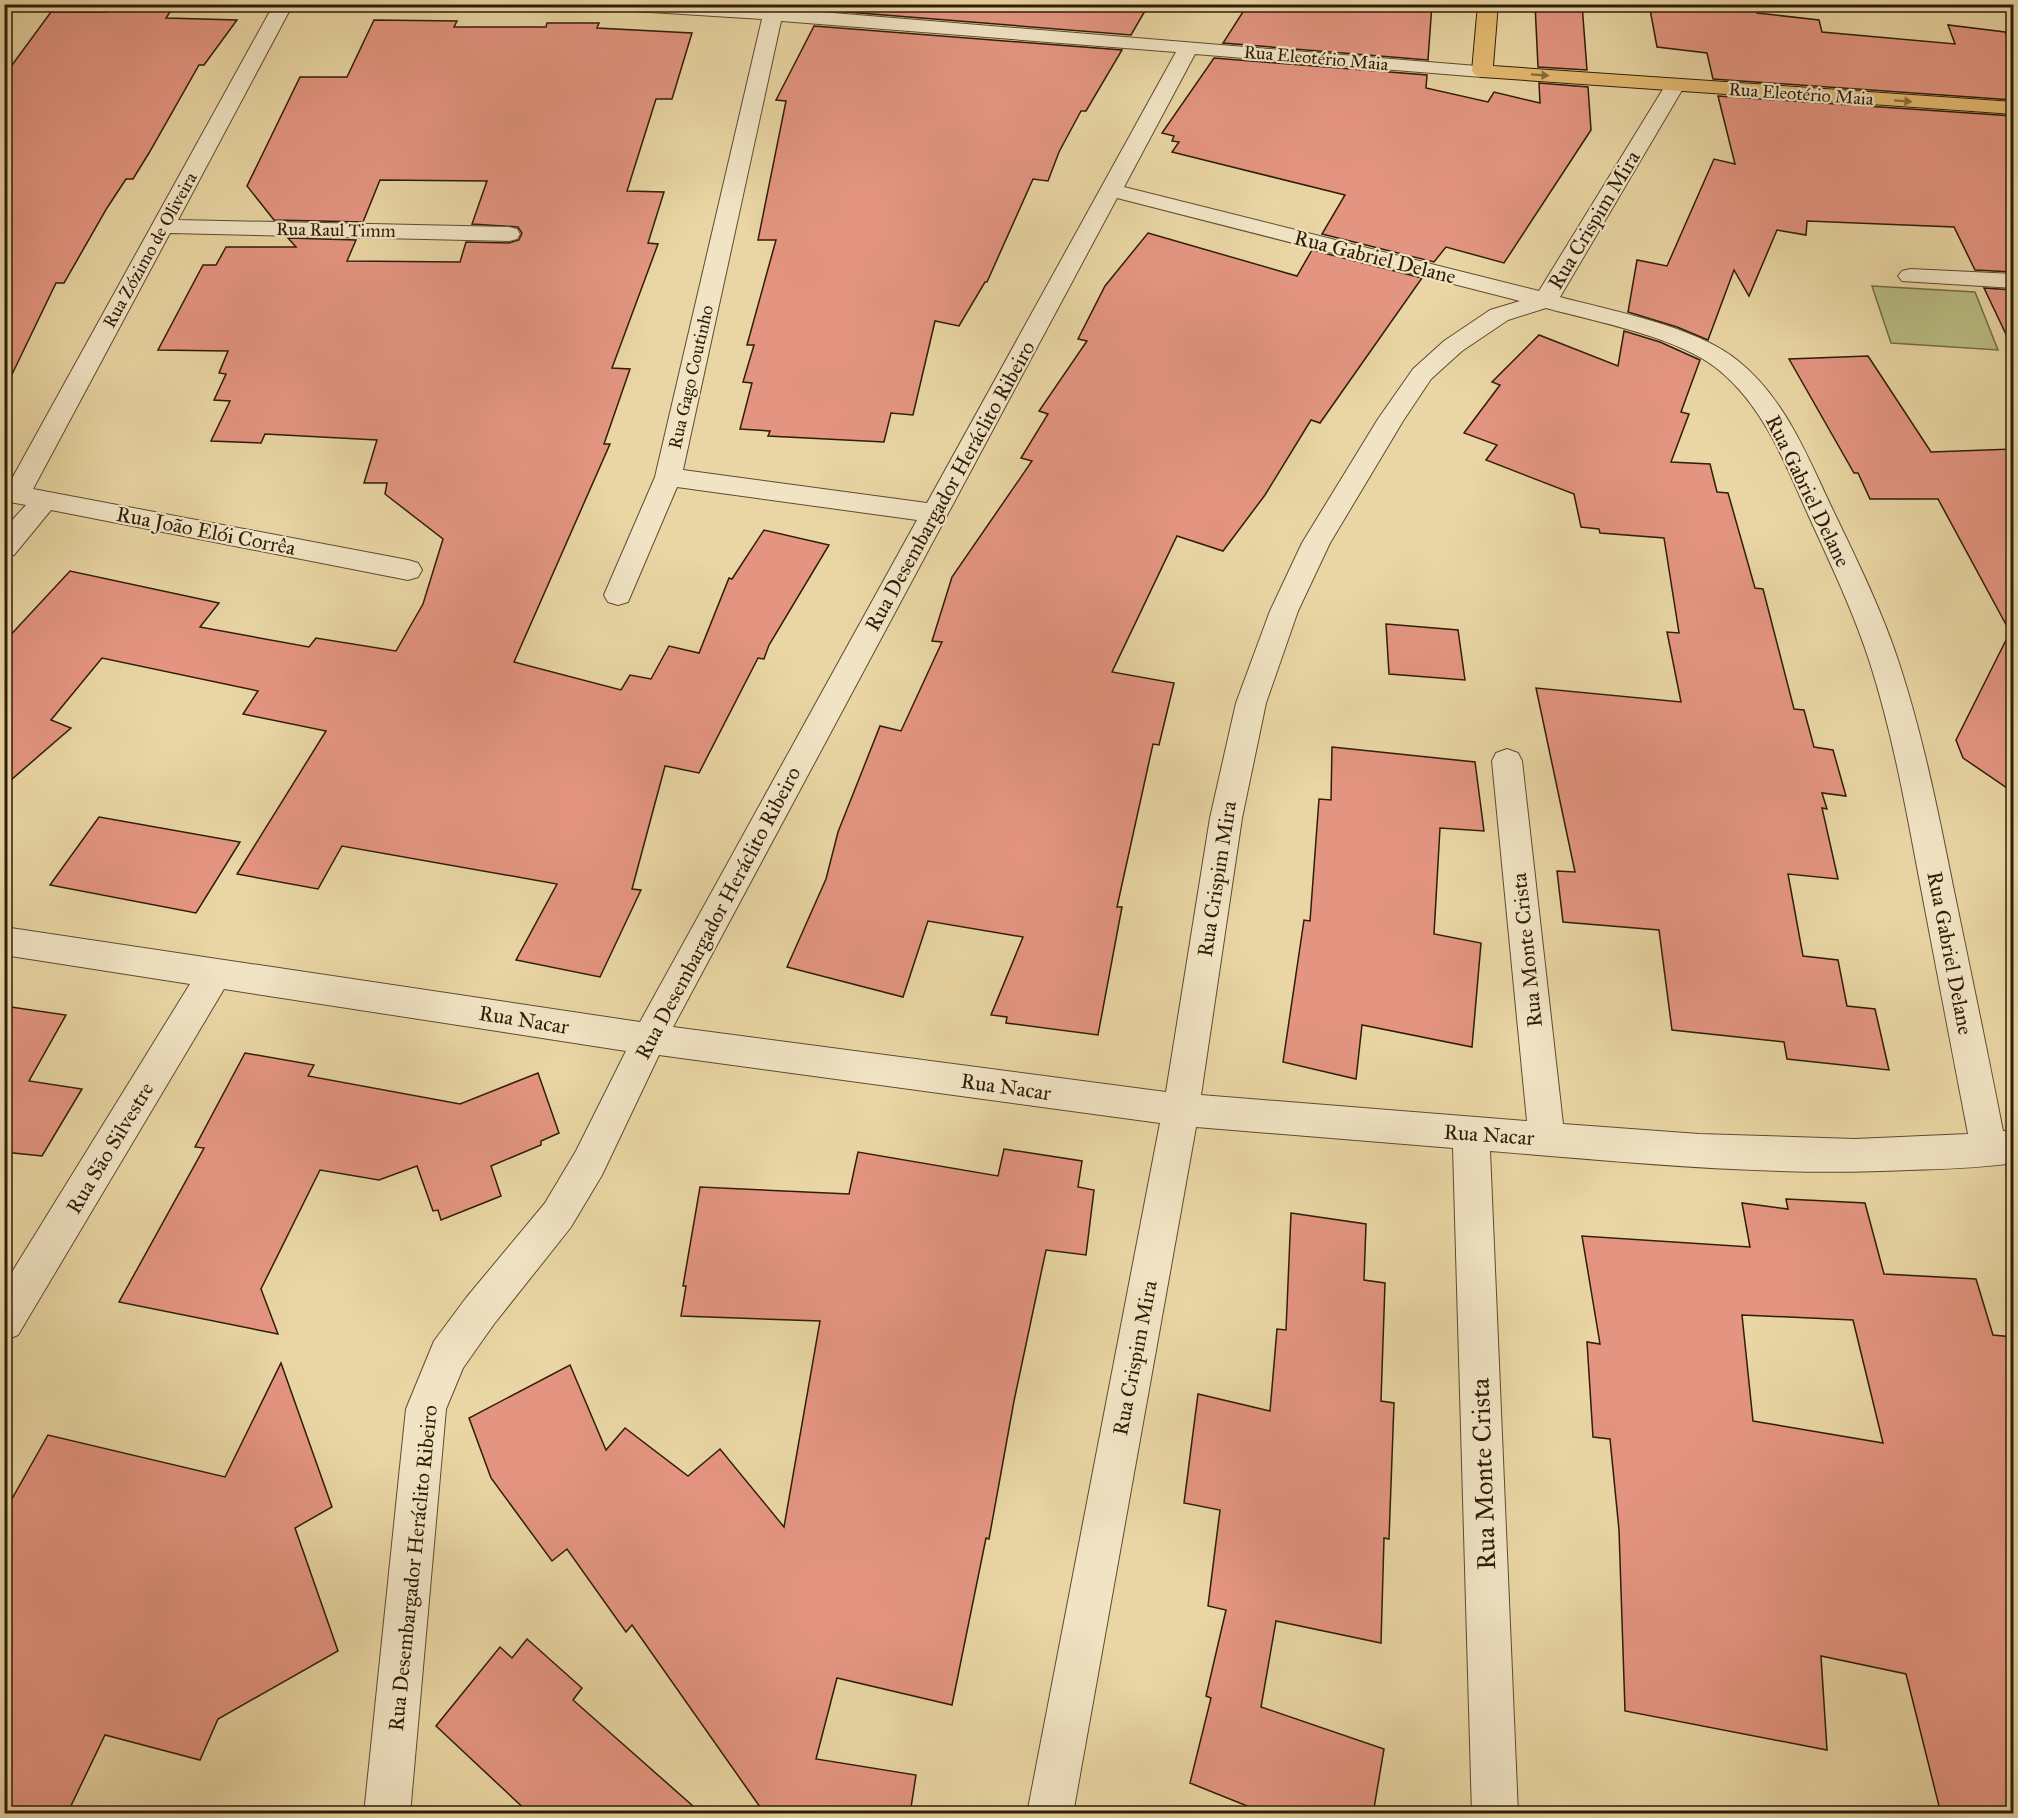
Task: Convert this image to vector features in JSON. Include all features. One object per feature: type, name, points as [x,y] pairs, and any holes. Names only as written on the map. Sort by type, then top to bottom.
[{"type":"main road","points":[[1482,71],[1488,4]]},
{"type":"main road","name":"Rua Eleotério Maia","points":[[1482,71],[2013,108]]},
{"type":"street","name":"Rua Zózimo de Oliveira","points":[[10,493],[163,226],[284,4]]},
{"type":"street","name":"Rua Eleotério Maia","points":[[619,4],[774,9],[1188,48],[1482,71]]},
{"type":"street","name":"Rua Gago Coutinho","points":[[774,9],[668,477],[935,513]]},
{"type":"street","name":"Rua Desembargador Heráclito Ribeiro","points":[[387,1814],[426,1408],[448,1355],[480,1311],[558,1215],[589,1163],[649,1039],[1188,48]]},
{"type":"street","name":"Rua Crispim Mira","points":[[1050,1814],[1181,1110],[1226,818],[1251,703],[1284,610],[1316,543],[1391,419],[1422,374],[1453,346],[1499,315],[1546,300],[1675,85]]},
{"type":"street","name":"Rua Gabriel Delane","points":[[1111,190],[1546,300],[1690,343],[1727,364],[1769,410],[1791,448],[1860,597],[1884,662],[1902,722],[2001,1148]]},
{"type":"street","name":"Rua Raul Timm","points":[[163,226],[509,234]]},
{"type":"street","points":[[1910,276],[2013,281]]},
{"type":"street","points":[[618,595],[668,477]]},
{"type":"street","name":"Rua João Elói Corrêa","points":[[10,493],[408,570]]},
{"type":"street","points":[[4,548],[45,500]]},
{"type":"street","name":"Rua Monte Crista","points":[[1507,761],[1546,1140]]},
{"type":"street","name":"Rua Nacar","points":[[4,941],[649,1039],[1181,1110],[1699,1151],[1855,1156],[2001,1148]]},
{"type":"street","name":"Rua São Silvestre","points":[[4,1322],[215,973]]},
{"type":"street","name":"Rua Monte Crista","points":[[1471,1134],[1495,1814]]},
{"type":"green space","points":[[1872,286],[1975,292],[1998,350],[1891,343]]},
{"type":"building","points":[[824,4],[1149,4],[1131,35],[822,10]]},
{"type":"building","points":[[1248,4],[1432,4],[1428,60],[1223,43]]},
{"type":"building","points":[[1535,4],[1582,4],[1587,70],[1538,67]]},
{"type":"building","points":[[1649,4],[1722,4],[1755,7],[1757,13],[1819,20],[1822,32],[1955,44],[1948,25],[2005,32],[2013,51],[2013,100],[1713,79],[1707,53],[1657,47]]},
{"type":"building","points":[[109,8],[172,9],[166,18],[237,20],[204,65],[199,65],[133,179],[126,179],[64,283],[56,283],[4,391],[4,76],[51,12],[107,12]]},
{"type":"building","points":[[374,20],[457,21],[454,27],[546,27],[547,23],[599,23],[597,28],[692,33],[672,99],[656,99],[627,191],[664,192],[648,243],[658,244],[612,368],[630,369],[604,444],[610,444],[514,662],[621,690],[630,675],[651,679],[669,646],[699,653],[729,578],[732,579],[764,530],[829,545],[769,645],[764,659],[758,658],[699,773],[665,766],[632,889],[641,890],[600,977],[516,960],[557,884],[342,846],[318,889],[237,874],[326,731],[243,714],[258,691],[102,658],[51,720],[71,728],[4,786],[4,642],[70,571],[219,603],[200,627],[309,647],[316,638],[396,651],[423,604],[443,539],[385,494],[387,483],[364,483],[377,440],[265,434],[261,443],[211,441],[230,401],[214,400],[226,374],[219,373],[228,351],[158,350],[203,265],[216,265],[226,247],[296,247],[288,238],[356,240],[347,261],[460,262],[466,242],[509,243],[519,240],[522,233],[518,227],[472,224],[487,181],[380,180],[363,222],[274,220],[247,186],[300,77],[347,77]]},
{"type":"building","points":[[814,26],[1122,50],[1086,111],[1081,111],[1059,152],[1048,181],[1033,179],[987,282],[959,326],[935,321],[913,415],[891,413],[884,442],[768,436],[770,431],[740,429],[752,383],[743,382],[754,345],[747,345],[776,240],[758,240],[786,101],[776,100]]},
{"type":"building","points":[[1214,58],[1427,75],[1426,88],[1488,102],[1494,92],[1540,103],[1539,83],[1588,87],[1591,130],[1504,263],[1446,247],[1434,262],[1322,234],[1345,195],[1172,152],[1179,142],[1172,141],[1174,136],[1162,133]]},
{"type":"building","points":[[1718,96],[2013,116],[2013,272],[1975,270],[1954,227],[1807,221],[1806,235],[1777,230],[1749,296],[1734,270],[1708,340],[1677,327],[1628,312],[1637,260],[1667,266],[1714,159],[1735,164]]},
{"type":"building","points":[[1148,233],[1297,276],[1312,250],[1422,278],[1320,423],[1311,420],[1265,495],[1223,551],[1177,536],[1112,672],[1174,683],[1159,745],[1153,744],[1117,907],[1122,907],[1098,1035],[1006,1023],[1007,1017],[991,1015],[1023,937],[928,921],[903,997],[787,967],[826,879],[838,832],[880,726],[901,731],[942,642],[932,641],[952,577],[1032,461],[1021,458],[1048,414],[1039,411],[1087,341],[1078,339],[1105,286]]},
{"type":"building","points":[[1984,288],[2013,290],[2013,349]]},
{"type":"building","points":[[1624,331],[1660,342],[1700,360],[1681,412],[1689,414],[1671,462],[1710,464],[1717,492],[1728,493],[1755,588],[1763,589],[1794,709],[1804,710],[1814,747],[1833,750],[1846,796],[1822,793],[1827,809],[1822,808],[1838,879],[1788,874],[1803,956],[1838,960],[1847,1006],[1875,1009],[1889,1070],[1787,1059],[1784,1042],[1672,1030],[1659,930],[1563,922],[1557,871],[1575,872],[1536,688],[1681,702],[1667,632],[1679,633],[1664,538],[1600,533],[1599,529],[1581,527],[1574,494],[1486,460],[1497,445],[1464,433],[1500,385],[1492,382],[1539,335],[1618,366]]},
{"type":"building","points":[[1868,356],[1931,452],[2013,449],[2013,792],[1963,758],[1956,740],[2010,632],[1938,499],[1870,499],[1858,473],[1854,473],[1789,359]]},
{"type":"building","points":[[1386,624],[1458,630],[1465,680],[1389,674]]},
{"type":"building","points":[[1332,747],[1475,762],[1484,831],[1440,828],[1434,934],[1481,943],[1472,1047],[1362,1025],[1356,1079],[1283,1062],[1304,920],[1310,921],[1319,799],[1331,800]]},
{"type":"building","points":[[99,817],[240,842],[196,913],[50,885]]},
{"type":"building","points":[[4,1006],[66,1015],[29,1081],[82,1089],[42,1156],[4,1152]]},
{"type":"building","points":[[245,1053],[314,1065],[308,1076],[460,1104],[538,1073],[559,1133],[541,1141],[541,1145],[491,1166],[501,1196],[441,1220],[438,1210],[433,1211],[417,1166],[379,1180],[320,1170],[261,1289],[278,1334],[119,1302],[204,1148],[195,1147]]},
{"type":"building","points":[[1004,1149],[1082,1161],[1078,1187],[1094,1190],[1086,1255],[1046,1250],[1014,1401],[989,1539],[986,1538],[952,1705],[837,1678],[816,1759],[916,1775],[910,1814],[765,1814],[632,1625],[626,1632],[567,1549],[552,1561],[491,1478],[469,1418],[570,1365],[606,1450],[625,1428],[688,1476],[720,1449],[784,1527],[820,1321],[681,1316],[686,1286],[683,1286],[700,1187],[849,1194],[858,1152],[998,1176]]},
{"type":"building","points":[[1786,1199],[1865,1203],[1884,1274],[1976,1279],[1993,1335],[2013,1337],[2013,1814],[1941,1814],[1906,1674],[1821,1656],[1827,1750],[1625,1711],[1619,1530],[1610,1439],[1593,1437],[1587,1342],[1600,1344],[1582,1236],[1750,1247],[1742,1203],[1788,1209]],"holes":[[[1742,1315],[1853,1320],[1883,1443],[1753,1421]]]},
{"type":"building","points":[[1291,1213],[1366,1224],[1364,1280],[1385,1283],[1381,1401],[1394,1403],[1389,1539],[1384,1538],[1381,1643],[1276,1621],[1261,1707],[1384,1749],[1373,1814],[1267,1814],[1190,1783],[1211,1698],[1206,1696],[1226,1610],[1208,1606],[1220,1510],[1184,1503],[1198,1394],[1270,1411],[1277,1329],[1286,1330]]},
{"type":"building","points":[[281,1363],[332,1507],[295,1528],[338,1651],[218,1719],[200,1760],[105,1735],[67,1814],[4,1814],[4,1513],[48,1435],[225,1477]]},
{"type":"building","points":[[527,1639],[582,1688],[573,1700],[702,1814],[530,1814],[436,1726],[500,1647],[512,1658]]}]
